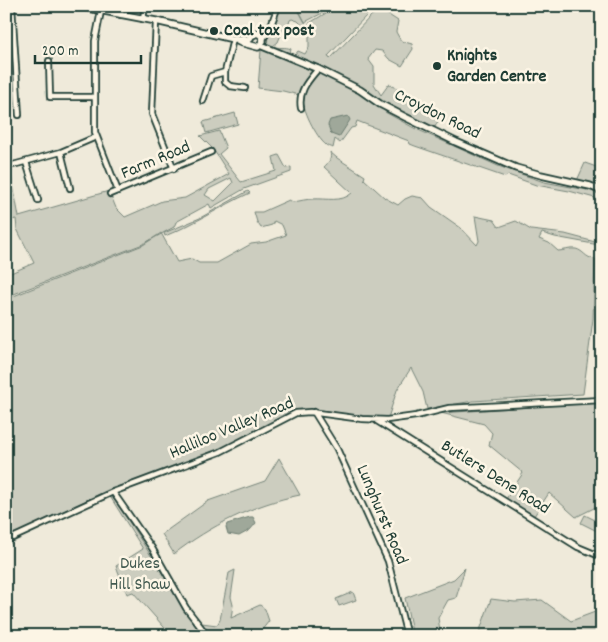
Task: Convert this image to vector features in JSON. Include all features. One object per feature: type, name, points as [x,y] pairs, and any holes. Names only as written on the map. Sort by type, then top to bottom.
[{"type":"main road","points":[[78,6],[143,18],[233,39],[252,46]]},
{"type":"main road","points":[[233,39],[250,38],[254,34],[261,40],[252,46]]},
{"type":"main road","points":[[250,38],[252,46]]},
{"type":"main road","name":"Croydon Road","points":[[261,40],[268,47],[360,90],[380,104],[405,117],[498,160],[540,176],[602,190]]},
{"type":"street","points":[[12,6],[19,115]]},
{"type":"street","points":[[120,14],[121,6]]},
{"type":"street","points":[[143,18],[145,6]]},
{"type":"street","points":[[261,40],[278,6]]},
{"type":"street","points":[[101,11],[95,41],[96,137],[118,191]]},
{"type":"street","points":[[156,21],[152,114],[174,169]]},
{"type":"street","points":[[233,39],[225,72],[225,82],[230,86],[245,88]]},
{"type":"street","points":[[48,61],[50,97],[95,98]]},
{"type":"street","points":[[301,108],[299,100],[302,90],[318,69]]},
{"type":"street","points":[[203,100],[211,76],[225,72]]},
{"type":"street","points":[[14,165],[60,152],[96,137]]},
{"type":"street","points":[[60,152],[70,188]]},
{"type":"street","name":"Farm Road","points":[[110,194],[211,152]]},
{"type":"street","points":[[26,162],[38,200]]},
{"type":"street","name":"Halliloo Valley Road","points":[[6,541],[113,492],[220,452],[291,414],[314,412],[359,419],[387,420],[416,416],[449,408],[602,400]]},
{"type":"street","name":"Lunghurst Road","points":[[314,412],[341,458],[388,561],[407,636]]},
{"type":"street","name":"Butlers Dene Road","points":[[375,420],[578,547],[602,557]]},
{"type":"street","points":[[113,492],[152,548],[186,608],[204,630]]},
{"type":"green space","points":[[280,6],[296,6],[307,26],[331,10],[333,6],[377,6],[328,56],[330,59],[372,15],[381,10],[398,21],[396,32],[401,41],[412,44],[413,49],[402,66],[389,59],[382,51],[375,50],[368,59],[374,67],[374,84],[381,95],[389,84],[418,99],[419,107],[440,117],[435,127],[385,103],[385,112],[414,128],[498,166],[544,182],[587,190],[575,185],[585,163],[602,169],[602,200],[536,185],[508,175],[505,177],[415,146],[410,144],[409,141],[357,121],[355,127],[351,128],[340,143],[335,139],[333,148],[327,145],[318,136],[310,122],[304,107],[303,96],[258,88],[261,50],[273,29]],"holes":[[[290,20],[298,21],[309,32],[309,47],[305,54],[298,51],[295,55],[290,53],[291,49],[273,46],[278,42],[282,32],[286,33]]]},
{"type":"green space","points":[[297,6],[329,6],[330,9],[305,22]]},
{"type":"green space","points":[[235,113],[238,124],[206,133],[203,122]]},
{"type":"green space","points":[[219,131],[226,148],[219,154],[241,182],[276,171],[273,157],[279,155],[286,168],[291,167],[291,172],[244,189],[211,208],[209,204],[176,222],[174,227],[143,244],[6,297],[6,275],[34,263],[17,229],[16,219],[6,221],[6,147],[19,217],[109,191],[116,208],[125,217],[162,201],[185,198],[229,174],[213,149],[200,136]],"holes":[[[231,178],[233,183],[215,201],[205,195],[209,189]]]},
{"type":"green space","points":[[330,152],[365,176],[364,179],[385,198],[398,205],[412,196],[423,198],[431,207],[461,228],[477,245],[479,241],[475,216],[494,220],[499,227],[516,221],[531,230],[565,234],[599,243],[599,245],[542,233],[539,239],[549,243],[558,251],[576,249],[595,259],[593,319],[583,394],[473,401],[427,409],[423,392],[411,368],[397,390],[388,418],[363,417],[316,409],[291,411],[219,450],[143,479],[110,489],[6,538],[6,299],[143,245],[161,233],[177,262],[192,259],[199,263],[217,263],[251,244],[266,242],[286,235],[282,225],[274,221],[272,225],[261,228],[254,212],[262,212],[289,200],[293,202],[311,199],[339,199],[352,193],[324,167],[330,160]]},
{"type":"green space","points":[[248,191],[250,193],[165,236],[164,233],[200,218]]},
{"type":"green space","points":[[602,402],[602,504],[576,517],[549,493],[534,516],[506,499],[523,473],[489,445],[492,433],[484,424],[441,413]]},
{"type":"green space","points":[[279,458],[300,495],[266,504],[233,517],[202,534],[174,554],[162,534],[208,501],[265,481]]},
{"type":"green space","name":"Dukes Hill Shaw","points":[[113,497],[194,622],[217,625],[220,620],[229,573],[235,570],[231,597],[233,605],[231,618],[260,605],[265,609],[269,621],[257,636],[171,635],[133,592],[127,594],[116,566],[143,549],[111,498]]},
{"type":"green space","points":[[585,515],[601,523],[597,531],[581,523]]},
{"type":"green space","points":[[465,568],[456,598],[448,600],[438,618],[441,636],[413,636],[405,598],[454,579]]},
{"type":"green space","points":[[353,592],[356,600],[339,606],[336,599]]},
{"type":"green space","points":[[491,599],[515,602],[542,600],[571,621],[595,612],[602,620],[602,636],[478,636]]},
{"type":"shaded area","points":[[348,116],[350,120],[339,137],[331,134],[328,125],[330,120]]},
{"type":"shaded area","points":[[253,517],[256,523],[250,530],[239,536],[228,534],[227,524]]},
{"type":"place","name":"Coal tax post","points":[[214,31]]},
{"type":"place","name":"Knights Garden Centre","points":[[437,66]]}]
